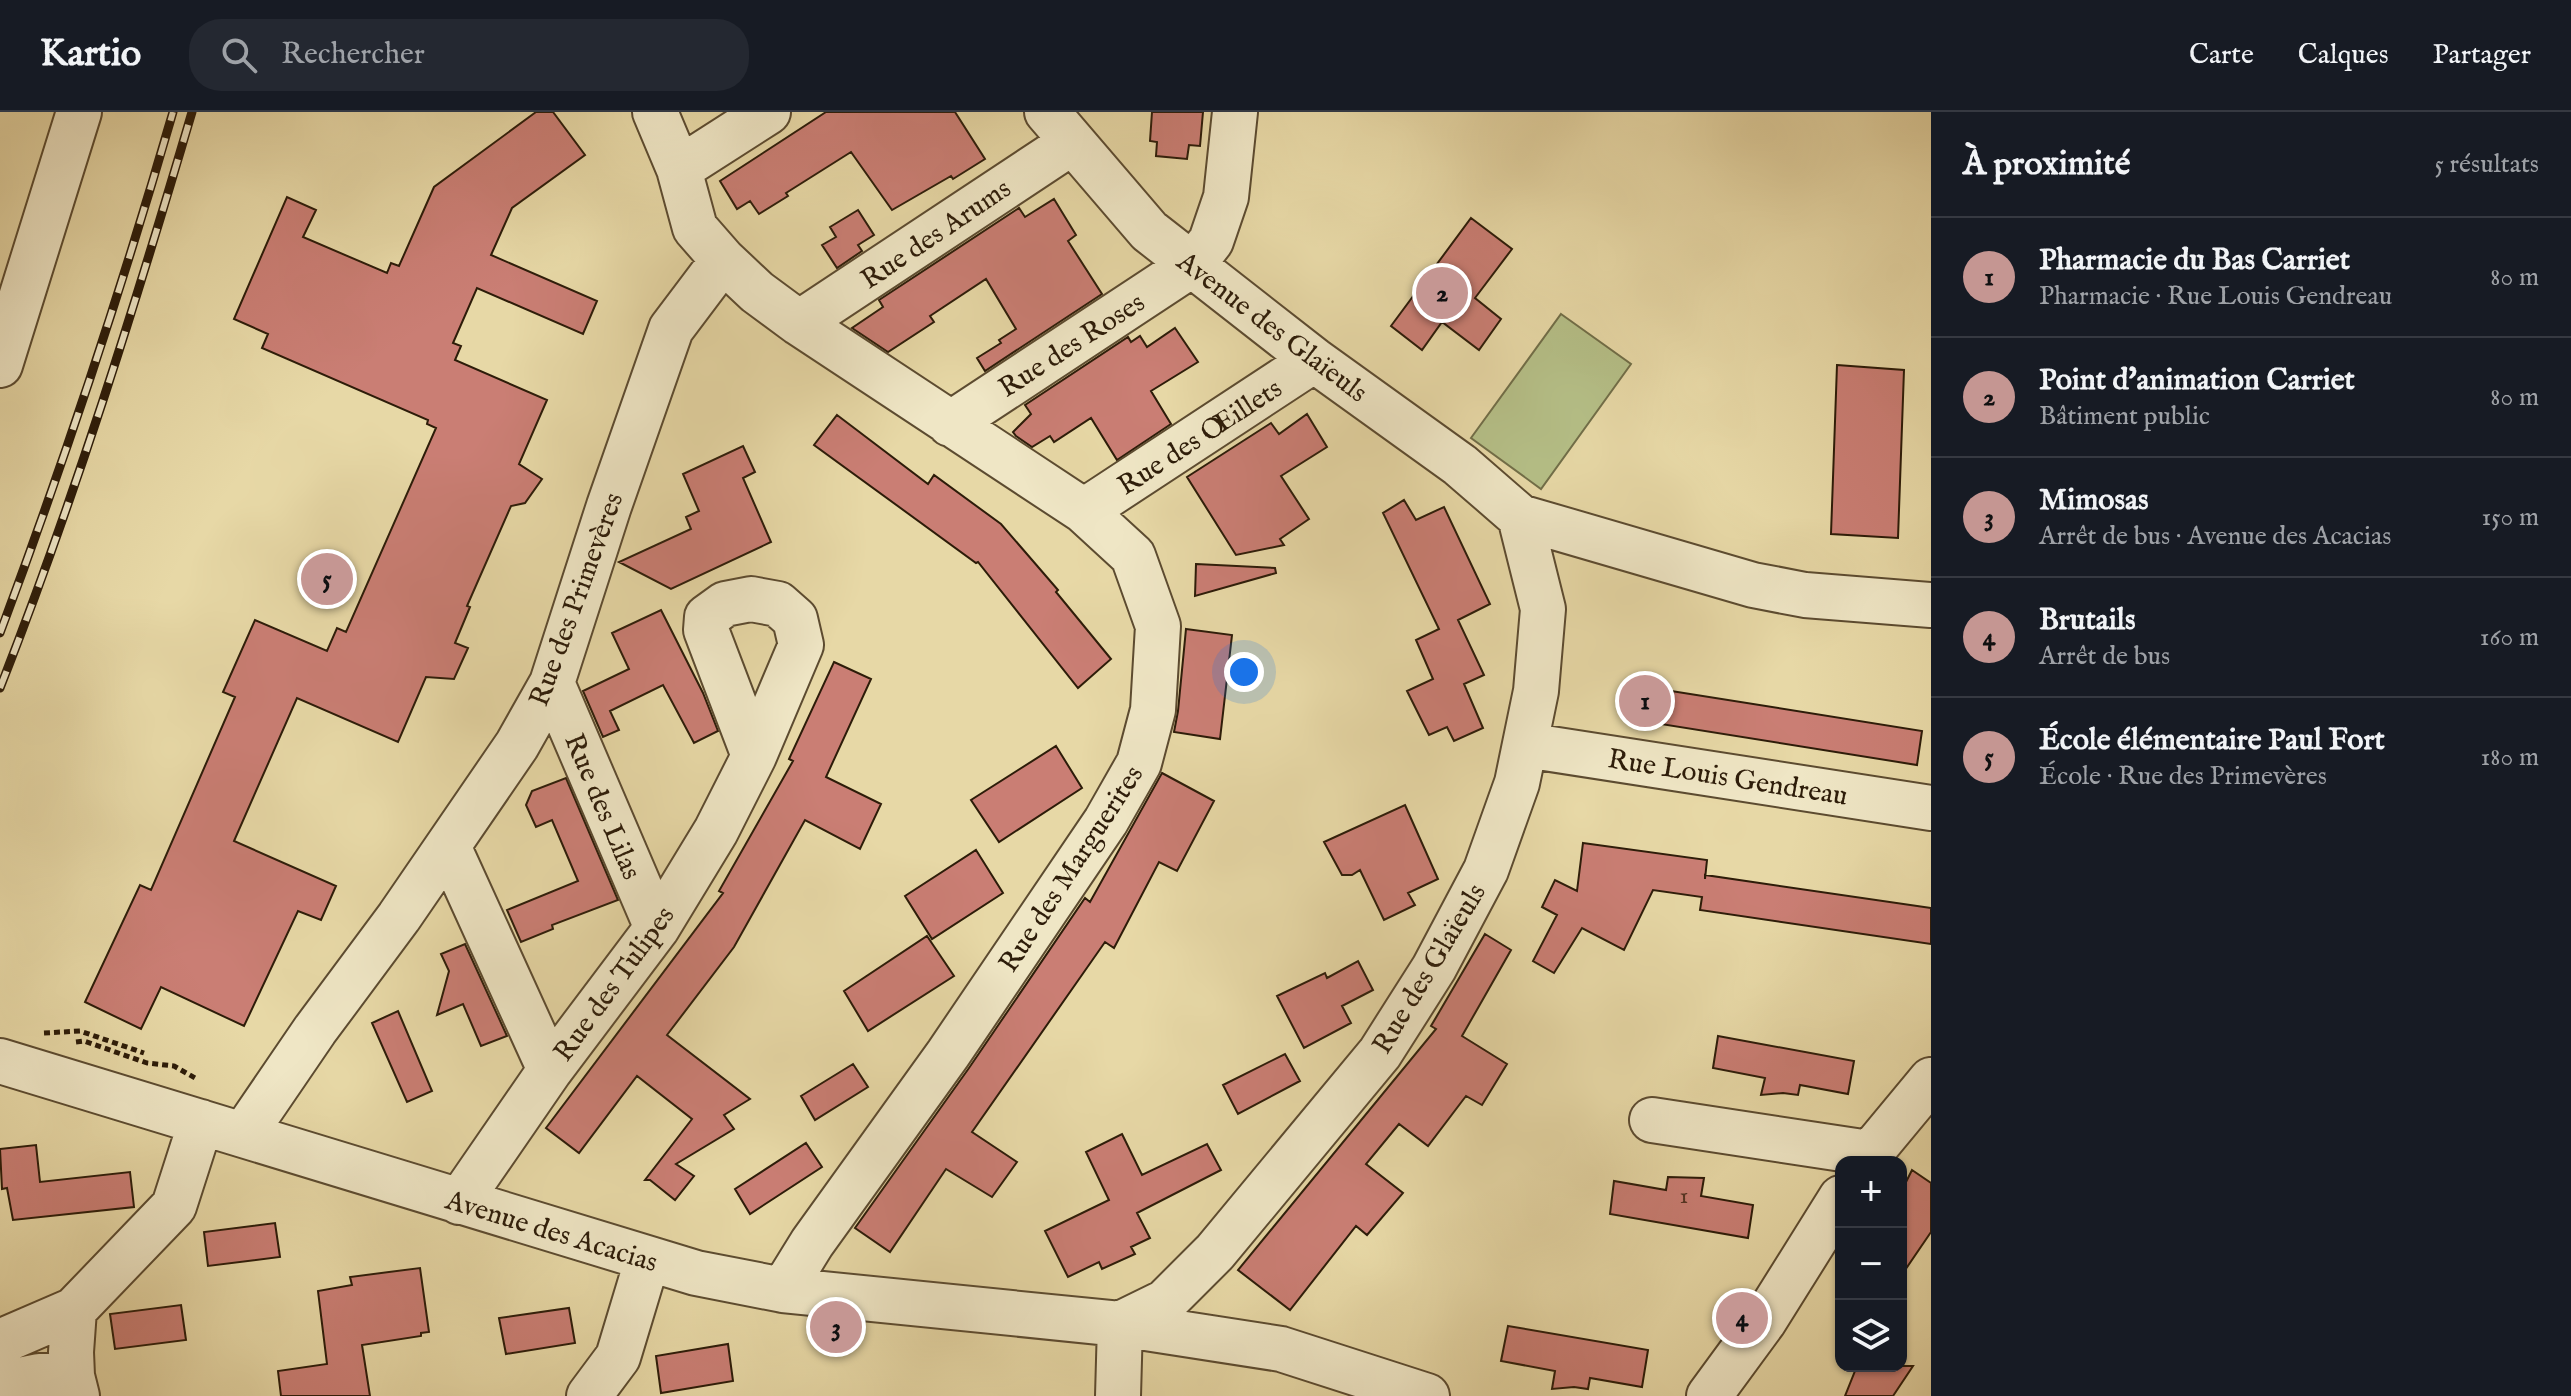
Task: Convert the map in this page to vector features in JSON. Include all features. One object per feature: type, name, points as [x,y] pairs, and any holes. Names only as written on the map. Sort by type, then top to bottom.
[{"type":"street","points":[[0,365],[79,112]]},
{"type":"street","points":[[655,112],[679,169],[695,228],[723,260]]},
{"type":"street","points":[[679,169],[768,112]]},
{"type":"street","points":[[1193,264],[1211,241],[1226,197],[1235,112]]},
{"type":"street","name":"Avenue des Glaïeuls","points":[[1059,128],[1149,231],[1314,360],[1460,465],[1520,517]]},
{"type":"street","name":"Rue des Arums","points":[[799,323],[1059,128]]},
{"type":"street","name":"Rue des Marguerites","points":[[723,260],[757,292],[799,323],[1084,511],[1133,556],[1158,626],[1153,710],[1139,763],[1106,821],[948,1054],[812,1243],[783,1290]]},
{"type":"street","name":"Rue des Primevères","points":[[244,1134],[517,745],[552,683],[671,329],[723,260]]},
{"type":"street","name":"Rue des Roses","points":[[950,424],[1193,264]]},
{"type":"street","name":"Rue des Œillets","points":[[1084,511],[1314,360]]},
{"type":"street","points":[[1520,517],[1753,585],[1805,595],[1931,605]]},
{"type":"street","name":"Rue des Glaïeuls","points":[[1120,1324],[1165,1302],[1215,1252],[1380,1053],[1434,968],[1486,870],[1517,783],[1536,691],[1543,609],[1520,517]]},
{"type":"street","name":"Rue des Lilas","points":[[552,683],[657,928]]},
{"type":"street","name":"Rue Louis Gendreau","points":[[1525,745],[1931,808]]},
{"type":"street","name":"Rue des Tulipes","points":[[459,1202],[550,1070],[657,928],[716,831],[754,756]]},
{"type":"street","points":[[448,846],[550,1070]]},
{"type":"street","name":"Avenue des Acacias","points":[[0,1061],[647,1261],[696,1273],[783,1290],[1120,1324],[1281,1349],[1427,1396]]},
{"type":"street","points":[[1868,1156],[1931,1080]]},
{"type":"street","points":[[1652,1120],[1855,1156]]},
{"type":"street","points":[[0,1342],[74,1310],[174,1206],[201,1122]]},
{"type":"street","points":[[1710,1396],[1764,1321],[1835,1208]]},
{"type":"street","points":[[589,1396],[618,1357],[647,1261]]},
{"type":"street","points":[[0,1384],[39,1376],[74,1386],[71,1352],[74,1310]]},
{"type":"street","points":[[1118,1396],[1120,1324]]},
{"type":"path","points":[[37,1034],[80,1031],[144,1053]]},
{"type":"green space","points":[[1561,314],[1631,364],[1541,489],[1471,438]]},
{"type":"building","points":[[536,112],[553,112],[585,155],[512,208],[491,255],[597,301],[583,334],[477,288],[453,343],[461,346],[455,360],[547,400],[519,464],[542,479],[525,503],[511,506],[467,606],[470,607],[455,643],[468,648],[454,679],[426,677],[398,742],[297,698],[234,841],[336,886],[321,920],[298,911],[244,1026],[161,987],[141,1029],[85,1002],[140,885],[151,890],[235,697],[223,692],[255,620],[327,651],[337,628],[346,632],[436,428],[427,424],[428,420],[262,348],[268,334],[234,319],[287,197],[316,210],[303,237],[387,273],[391,263],[399,266],[434,187]]},
{"type":"building","points":[[826,112],[955,112],[985,159],[892,210],[851,152],[759,214],[750,201],[737,209],[720,181]]},
{"type":"building","points":[[1152,112],[1203,112],[1200,146],[1189,145],[1187,159],[1156,156],[1157,142],[1150,141]]},
{"type":"building","points":[[1054,199],[1076,235],[1068,241],[1102,294],[985,371],[977,358],[1016,329],[986,279],[930,316],[934,322],[888,352],[852,328],[883,307],[879,300],[1019,208],[1025,217]]},
{"type":"building","points":[[858,210],[874,235],[858,245],[862,251],[837,268],[822,245],[836,237],[830,227]]},
{"type":"building","points":[[1471,218],[1512,249],[1475,298],[1501,319],[1479,350],[1442,322],[1422,350],[1391,326]]},
{"type":"building","points":[[1175,328],[1198,362],[1151,391],[1171,424],[1117,460],[1091,418],[1054,442],[1050,436],[1032,447],[1013,432],[1031,414],[1025,405],[1128,337],[1131,342],[1140,336],[1147,347]]},
{"type":"building","points":[[1837,365],[1904,370],[1898,538],[1831,534]]},
{"type":"building","points":[[1307,414],[1327,447],[1281,476],[1309,519],[1280,539],[1284,545],[1236,555],[1187,477],[1271,423],[1279,434]]},
{"type":"building","points":[[837,415],[928,484],[934,475],[1001,524],[1058,590],[1056,592],[1111,659],[1078,688],[978,562],[814,445]]},
{"type":"building","points":[[743,446],[755,472],[743,478],[771,542],[671,589],[619,562],[691,529],[686,517],[699,511],[683,474]]},
{"type":"building","points":[[1404,500],[1416,520],[1444,507],[1490,604],[1458,620],[1484,675],[1464,684],[1483,728],[1454,741],[1447,727],[1429,735],[1407,691],[1433,679],[1416,640],[1439,629],[1383,513]]},
{"type":"building","points":[[1196,564],[1275,568],[1276,573],[1195,596]]},
{"type":"building","points":[[661,610],[703,693],[718,731],[694,743],[663,685],[610,711],[619,730],[603,737],[583,691],[629,669],[612,633]]},
{"type":"building","points":[[1186,629],[1232,635],[1220,739],[1174,732]]},
{"type":"building","points":[[834,662],[871,679],[826,777],[881,804],[860,849],[805,820],[734,947],[667,1035],[750,1099],[724,1115],[734,1129],[676,1164],[694,1176],[675,1200],[650,1180],[645,1180],[692,1119],[637,1076],[579,1153],[546,1128],[723,893],[719,891],[793,761],[789,759]]},
{"type":"building","points":[[1646,687],[1922,731],[1917,765],[1642,721]]},
{"type":"building","points":[[1056,746],[1082,788],[999,842],[971,800]]},
{"type":"building","points":[[1162,773],[1214,801],[1177,871],[1159,862],[1114,948],[1105,942],[972,1132],[1017,1162],[992,1197],[946,1169],[890,1252],[855,1228],[1085,898],[1090,902]]},
{"type":"building","points":[[566,778],[618,900],[552,925],[553,929],[521,942],[507,910],[578,881],[552,820],[536,827],[526,805],[532,791]]},
{"type":"building","points":[[1405,805],[1438,879],[1408,893],[1415,905],[1384,920],[1360,870],[1352,875],[1342,875],[1324,842]]},
{"type":"building","points":[[1583,843],[1707,860],[1705,875],[1931,908],[1931,944],[1700,910],[1702,897],[1653,890],[1624,950],[1582,928],[1554,973],[1533,961],[1557,915],[1542,907],[1555,880],[1577,891]]},
{"type":"building","points":[[976,850],[1003,893],[932,939],[905,896]]},
{"type":"building","points":[[1485,934],[1511,950],[1462,1036],[1507,1064],[1482,1105],[1466,1096],[1428,1146],[1399,1124],[1366,1164],[1403,1193],[1367,1235],[1356,1226],[1290,1310],[1238,1270],[1436,1029],[1431,1026]]},
{"type":"building","points":[[927,936],[954,976],[868,1031],[844,991]]},
{"type":"building","points":[[465,944],[507,1036],[481,1046],[463,1004],[437,1015],[449,971],[441,954]]},
{"type":"building","points":[[1358,961],[1373,990],[1342,1006],[1351,1023],[1304,1048],[1277,996],[1325,973],[1327,978]]},
{"type":"building","points":[[398,1011],[432,1091],[407,1102],[372,1023]]},
{"type":"building","points":[[1718,1036],[1854,1061],[1848,1094],[1800,1085],[1798,1095],[1761,1095],[1765,1078],[1713,1068]]},
{"type":"building","points":[[1285,1054],[1300,1081],[1238,1114],[1223,1085]]},
{"type":"building","points":[[853,1064],[868,1087],[815,1120],[801,1096]]},
{"type":"building","points":[[1122,1134],[1142,1175],[1207,1144],[1221,1170],[1137,1213],[1150,1238],[1131,1247],[1135,1254],[1102,1269],[1099,1262],[1068,1277],[1045,1231],[1109,1200],[1086,1152]]},
{"type":"building","points":[[806,1143],[822,1167],[750,1214],[735,1189]]},
{"type":"building","points":[[36,1145],[40,1182],[130,1172],[134,1207],[13,1220],[7,1188],[2,1189],[0,1149]]},
{"type":"building","points":[[1912,1170],[1931,1183],[1931,1232],[1907,1267],[1907,1228],[1907,1180]]},
{"type":"building","points":[[1668,1177],[1704,1178],[1701,1196],[1753,1205],[1748,1238],[1610,1214],[1614,1181],[1666,1190]]},
{"type":"building","points":[[275,1223],[280,1257],[208,1266],[204,1232]]},
{"type":"building","points":[[420,1268],[429,1332],[421,1333],[421,1336],[362,1345],[370,1396],[281,1396],[278,1371],[327,1364],[318,1291],[352,1285],[350,1277]]},
{"type":"building","points":[[181,1305],[186,1340],[115,1349],[110,1314]]},
{"type":"building","points":[[569,1308],[575,1343],[506,1354],[499,1318]]},
{"type":"building","points":[[1508,1326],[1648,1350],[1642,1387],[1590,1378],[1588,1389],[1552,1389],[1555,1371],[1501,1361]]},
{"type":"building","points":[[728,1344],[733,1381],[661,1393],[656,1356]]},
{"type":"building","points":[[1907,1366],[1913,1366],[1893,1396],[1845,1396],[1855,1372],[1907,1372]]},
{"type":"railway","points":[[0,633],[91,374],[173,112]]},
{"type":"railway","points":[[0,688],[102,402],[192,112]]},
{"type":"place","name":"Point d'animation Carriet","points":[[1442,293]]},
{"type":"place","name":"École élémentaire Paul Fort","points":[[327,579]]},
{"type":"place","name":"Pharmacie du Bas Carriet","points":[[1645,701]]},
{"type":"place","name":"Brutails","points":[[1742,1318]]},
{"type":"place","name":"Mimosas","points":[[836,1327]]}]
